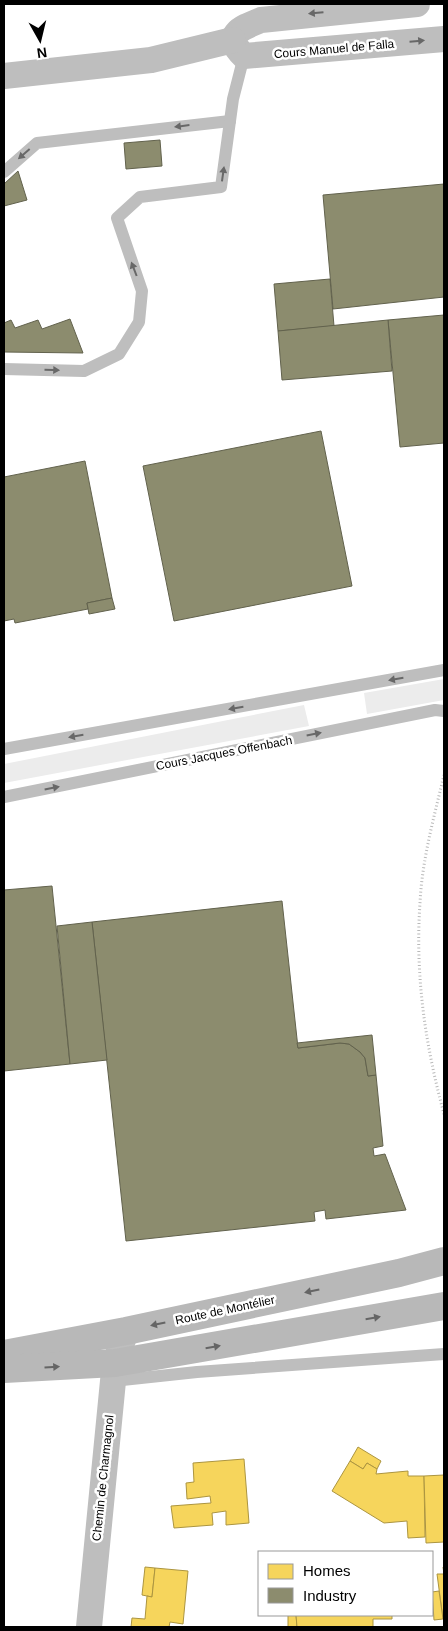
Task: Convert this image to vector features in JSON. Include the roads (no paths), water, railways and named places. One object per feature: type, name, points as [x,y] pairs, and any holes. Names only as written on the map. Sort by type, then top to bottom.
[{"type":"main road","name":"Route de Montélier","points":[[4,1354],[126,1331],[399,1273],[444,1261]]},
{"type":"main road","points":[[4,1369],[114,1372],[444,1306]]},
{"type":"street","name":"Cours Manuel de Falla","points":[[239,48],[236,33],[261,20],[417,4]]},
{"type":"street","name":"Cours Manuel de Falla","points":[[4,76],[151,60],[239,48],[444,39]]},
{"type":"street","name":"Chemin de Charmagnol","points":[[89,1627],[114,1372],[126,1331]]},
{"type":"lane","points":[[4,369],[84,372],[119,354],[139,322],[142,291],[117,218],[140,197],[221,186],[239,48]]},
{"type":"lane","points":[[4,172],[37,143],[230,121]]},
{"type":"lane","points":[[4,749],[444,670]]},
{"type":"lane","name":"Cours Jacques Offenbach","points":[[4,797],[435,710],[444,711]]},
{"type":"lane","points":[[114,1372],[197,1372],[444,1354]]}]
